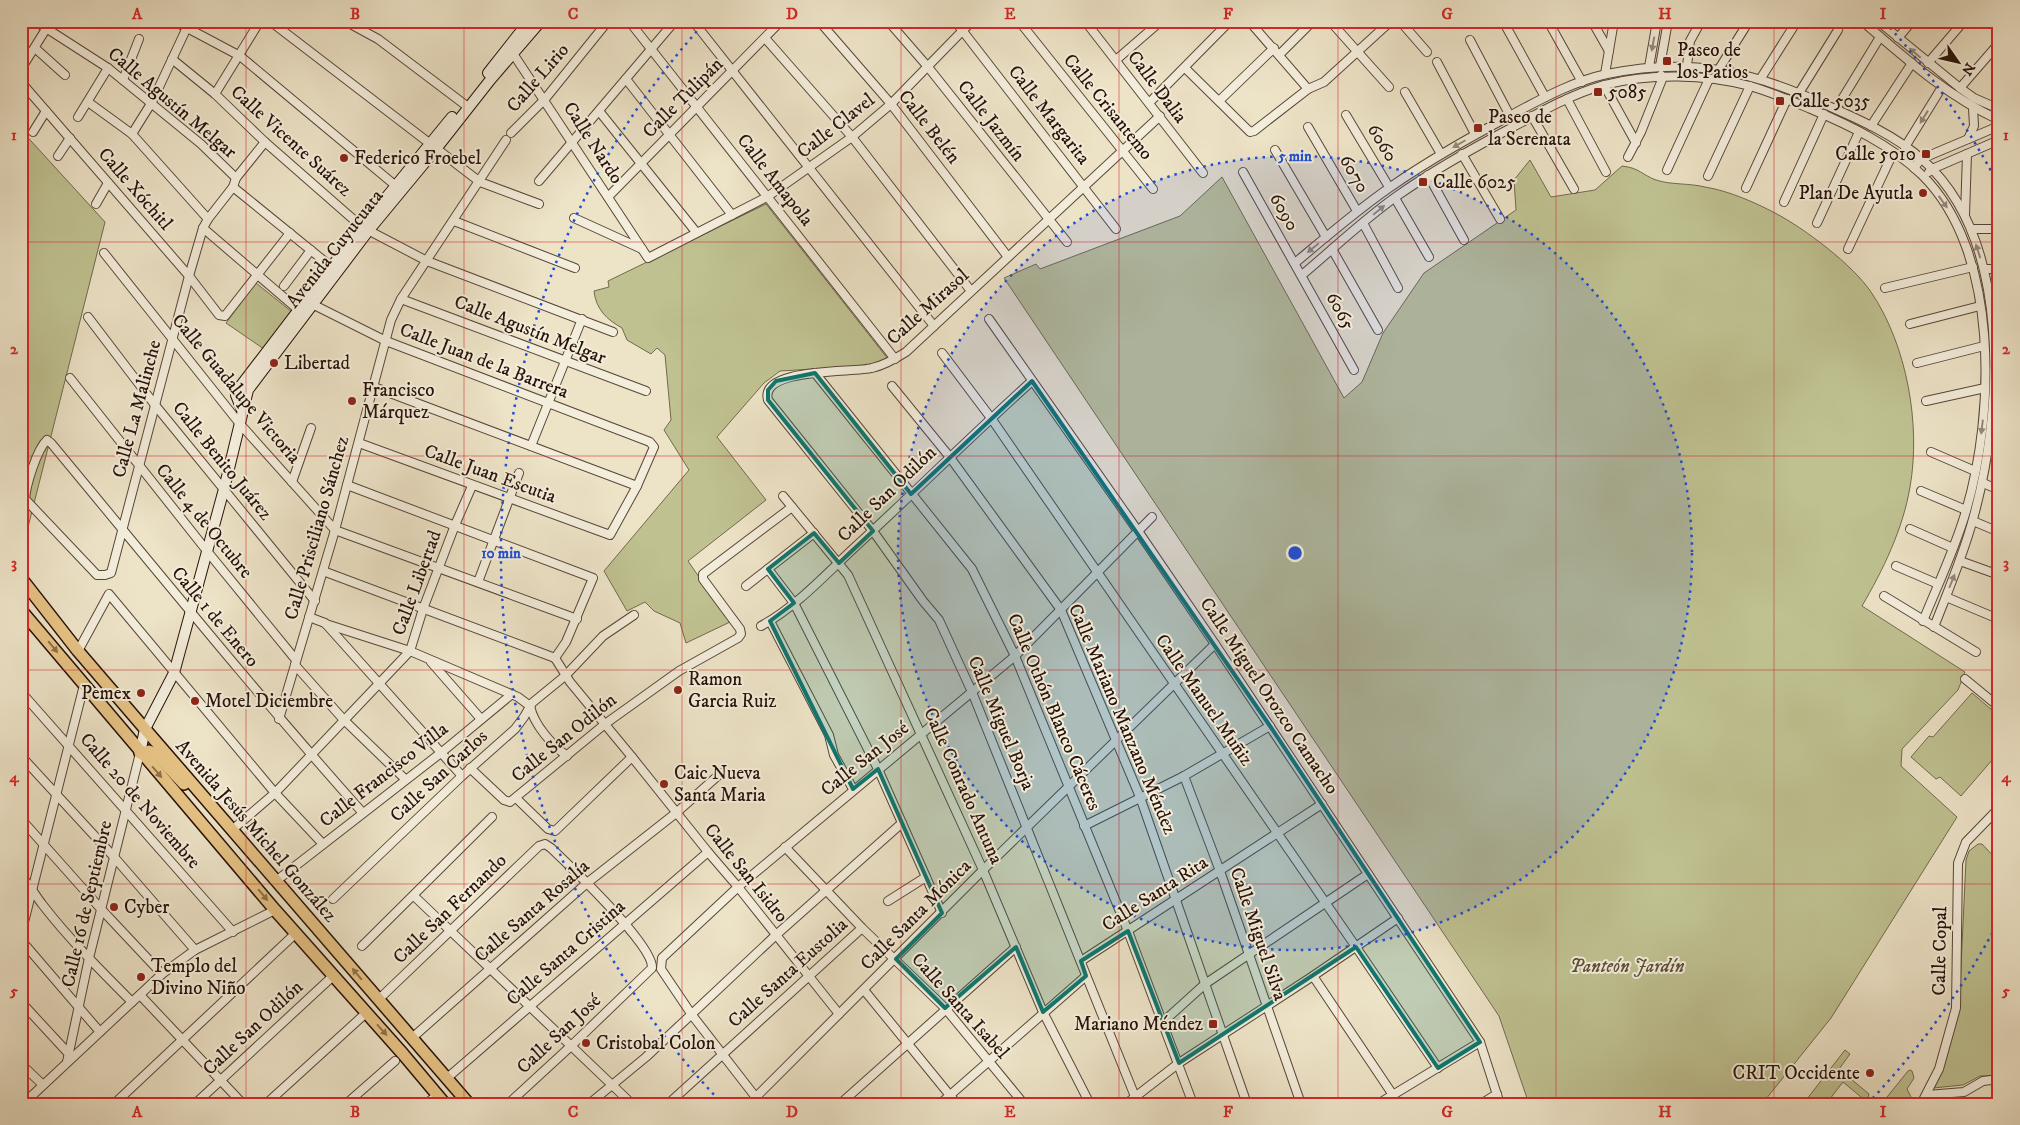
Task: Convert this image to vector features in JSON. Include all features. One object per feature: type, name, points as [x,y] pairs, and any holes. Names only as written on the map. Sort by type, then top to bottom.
[{"type":"main road","name":"Avenida Jesús Michel González","points":[[21,578],[78,651],[468,1104]]},
{"type":"main road","name":"Avenida Jesús Michel González","points":[[21,610],[274,910],[445,1104]]},
{"type":"main road","points":[[95,698],[105,702],[133,733],[138,734],[145,729]]},
{"type":"main road","points":[[140,753],[149,751],[156,754],[199,799],[211,805]]},
{"type":"street","name":"Calle Agustín Melgar","points":[[35,21],[49,25],[152,102],[201,144],[236,178]]},
{"type":"street","points":[[174,21],[189,24],[240,56],[396,186]]},
{"type":"street","points":[[215,94],[260,21]]},
{"type":"street","points":[[270,21],[480,182],[539,204]]},
{"type":"street","points":[[345,21],[378,39],[466,106]]},
{"type":"street","name":"Avenida Cuyucuata","points":[[512,51],[529,21]]},
{"type":"street","name":"Avenida Cuyucuata","points":[[140,753],[145,729],[174,673],[224,489],[248,390],[302,313],[366,229],[489,77],[541,21]]},
{"type":"street","name":"Calle Lirio","points":[[511,133],[544,99],[608,21]]},
{"type":"street","name":"Calle Amapola","points":[[630,21],[895,359]]},
{"type":"street","points":[[539,181],[675,21]]},
{"type":"street","points":[[693,21],[934,326]]},
{"type":"street","name":"Calle Tulipán","points":[[608,197],[781,21]]},
{"type":"street","name":"Calle Belén","points":[[819,21],[890,104],[1008,257]]},
{"type":"street","name":"Calle Jazmín","points":[[888,21],[928,67],[1067,242]]},
{"type":"street","name":"Calle Margarita","points":[[956,21],[1116,229]]},
{"type":"street","name":"Calle Clavel","points":[[648,258],[767,197],[852,137],[890,104],[972,21]]},
{"type":"street","name":"Calle Crisantemo","points":[[1019,21],[1153,189]]},
{"type":"street","name":"Calle Dalia","points":[[1085,21],[1203,173]]},
{"type":"street","points":[[1116,60],[1161,21]]},
{"type":"street","points":[[1149,103],[1230,21]]},
{"type":"street","points":[[1249,21],[1308,89]]},
{"type":"street","points":[[1219,101],[1313,21]]},
{"type":"street","points":[[1330,21],[1389,87]]},
{"type":"street","points":[[1185,68],[1250,132],[1254,131],[1308,89],[1324,82],[1391,21]]},
{"type":"street","points":[[1400,21],[1427,52]]},
{"type":"street","points":[[1503,21],[1545,97]]},
{"type":"street","points":[[1548,21],[1582,82]]},
{"type":"street","points":[[1592,21],[1608,51]]},
{"type":"street","points":[[1605,74],[1614,21]]},
{"type":"street","points":[[1657,21],[1654,68],[1663,77]]},
{"type":"street","points":[[1630,81],[1654,68],[1668,21]]},
{"type":"street","points":[[1686,66],[1691,38],[1701,21]]},
{"type":"street","points":[[1719,69],[1749,21]]},
{"type":"street","points":[[1761,78],[1797,21]]},
{"type":"street","points":[[1862,21],[1942,87],[1973,108],[1999,120]]},
{"type":"street","points":[[1878,21],[1960,88],[1974,98],[1999,109]]},
{"type":"street","points":[[1898,38],[1912,21]]},
{"type":"street","points":[[1928,63],[1964,21]]},
{"type":"street","points":[[132,134],[152,102],[189,24]]},
{"type":"street","points":[[21,69],[49,25]]},
{"type":"street","points":[[1799,92],[1838,30]]},
{"type":"street","points":[[1836,109],[1880,37]]},
{"type":"street","points":[[765,38],[852,137],[971,291]]},
{"type":"street","points":[[123,80],[139,39]]},
{"type":"street","points":[[1470,40],[1510,116]]},
{"type":"street","points":[[1960,88],[1999,43]]},
{"type":"street","points":[[35,48],[65,75]]},
{"type":"street","name":"Calle Nardo","points":[[512,51],[648,258]]},
{"type":"street","name":"Calle Vicente Suárez","points":[[172,59],[215,94],[265,142],[366,229],[427,261],[612,332]]},
{"type":"street","points":[[1436,62],[1475,134]]},
{"type":"street","points":[[1871,126],[1912,63]]},
{"type":"street","points":[[1298,269],[1326,237],[1389,187],[1475,134],[1545,97],[1605,74],[1686,66],[1719,69],[1761,78],[1799,92],[1871,126],[1922,159],[1952,194],[1965,216],[1984,269],[1996,348],[1997,387],[1983,483],[1973,522],[1946,597],[1928,624]]},
{"type":"street","points":[[78,117],[108,68]]},
{"type":"street","points":[[1628,158],[1663,77]]},
{"type":"street","points":[[1298,269],[1332,250],[1394,198],[1462,154],[1532,116],[1567,99],[1604,85],[1663,77],[1710,80],[1750,86],[1824,114],[1860,132],[1893,153],[1924,177],[1954,218],[1963,235],[1973,267],[1980,306],[1984,346],[1985,388],[1976,472],[1966,510],[1938,584],[1928,624]]},
{"type":"street","points":[[626,79],[732,215]]},
{"type":"street","points":[[1667,170],[1710,80]]},
{"type":"street","name":"Calle Xóchitl","points":[[21,82],[189,276],[219,316],[223,317],[258,275]]},
{"type":"street","points":[[1604,85],[1636,143]]},
{"type":"street","points":[[1708,176],[1750,86]]},
{"type":"street","points":[[1905,147],[1942,87]]},
{"type":"street","points":[[1405,92],[1442,154]]},
{"type":"street","points":[[1567,99],[1606,172]]},
{"type":"street","points":[[1746,188],[1787,99]]},
{"type":"street","points":[[88,102],[132,134],[208,219]]},
{"type":"street","points":[[1968,139],[1974,126],[1973,108]]},
{"type":"street","points":[[33,132],[46,111]]},
{"type":"street","points":[[599,111],[696,232]]},
{"type":"street","points":[[1784,202],[1824,114]]},
{"type":"street","name":"6060","points":[[1346,115],[1389,187]]},
{"type":"street","name":"Calle Mirasol","points":[[767,393],[780,379],[815,373],[870,369],[895,359],[917,343],[1160,116]]},
{"type":"street","points":[[1532,116],[1574,189]]},
{"type":"street","points":[[1914,168],[1922,159],[1999,126]]},
{"type":"street","name":"6070","points":[[1308,127],[1357,211]]},
{"type":"street","points":[[1817,223],[1860,132]]},
{"type":"street","points":[[58,156],[70,138]]},
{"type":"street","name":"Calle Prisciliano Sánchez","points":[[279,719],[335,530],[392,320],[401,299],[506,140]]},
{"type":"street","points":[[1924,177],[1932,169],[1999,140]]},
{"type":"street","name":"Calle La Malinche","points":[[97,575],[111,573],[203,228],[233,187],[236,178],[265,142]]},
{"type":"street","name":"Avenida Cuyucuata","points":[[366,229],[396,186],[433,147]]},
{"type":"street","points":[[1275,150],[1326,237]]},
{"type":"street","points":[[1848,249],[1893,153]]},
{"type":"street","points":[[1462,154],[1500,219]]},
{"type":"street","points":[[1965,216],[1967,154]]},
{"type":"street","name":"6090","points":[[1243,172],[1298,269]]},
{"type":"street","points":[[1428,175],[1464,240]]},
{"type":"street","points":[[96,204],[108,182]]},
{"type":"street","name":"Calle Agustín Melgar","points":[[233,187],[335,270]]},
{"type":"street","points":[[1394,198],[1428,257]]},
{"type":"street","points":[[574,218],[642,249]]},
{"type":"street","points":[[454,221],[575,268]]},
{"type":"street","points":[[1363,223],[1398,288]]},
{"type":"street","points":[[203,228],[302,313]]},
{"type":"street","points":[[1971,229],[1999,229]]},
{"type":"street","points":[[258,275],[290,233]]},
{"type":"street","points":[[284,286],[311,250]]},
{"type":"street","points":[[1332,250],[1378,330]]},
{"type":"street","name":"Calle Guadalupe Victoria","points":[[104,253],[240,424],[335,530],[577,619]]},
{"type":"street","points":[[1885,288],[1973,267]]},
{"type":"street","name":"6065","points":[[1298,269],[1354,370]]},
{"type":"street","points":[[1984,269],[1999,269]]},
{"type":"street","name":"Calle Agustín Melgar","points":[[401,299],[646,391]]},
{"type":"street","name":"Calle Juan de la Barrera","points":[[310,303],[386,341],[550,402],[654,444],[654,449],[637,486]]},
{"type":"street","points":[[1910,324],[1980,306]]},
{"type":"street","points":[[1990,308],[1999,308]]},
{"type":"street","name":"Calle Benito Juárez","points":[[88,317],[155,405],[314,601]]},
{"type":"street","points":[[531,446],[582,319]]},
{"type":"street","name":"Calle Miguel Orozco Camacho","points":[[989,319],[1215,644],[1480,1042],[1500,1104]]},
{"type":"street","points":[[1917,362],[1984,346]]},
{"type":"street","name":"Calle Manuel Muñiz","points":[[942,353],[990,418],[1438,1068]]},
{"type":"street","name":"Calle Othón Blanco Cáceres","points":[[815,373],[911,494],[970,564],[1015,656],[1128,931],[1194,1104]]},
{"type":"street","name":"Calle 4 de Octubre","points":[[70,378],[295,662],[343,719],[405,779]]},
{"type":"street","name":"Calle San Odilón","points":[[761,626],[770,622],[794,603],[839,563],[949,456],[1032,381]]},
{"type":"street","name":"Calle Mariano Manzano Méndez","points":[[892,386],[949,456],[1061,610],[1140,798],[1247,1104]]},
{"type":"street","points":[[374,387],[637,486]]},
{"type":"street","points":[[1926,401],[1985,388]]},
{"type":"street","name":"Calle Miguel Borja","points":[[767,393],[768,400],[873,531],[923,601],[939,620],[972,692],[1136,1100]]},
{"type":"street","points":[[292,482],[311,428]]},
{"type":"street","name":"Calle 1 de Enero","points":[[97,575],[25,499],[38,455],[47,440],[279,719],[362,812]]},
{"type":"street","name":"Calle Juan Escutia","points":[[359,443],[610,535],[637,486]]},
{"type":"street","points":[[1990,443],[1999,446]]},
{"type":"street","points":[[1931,452],[1976,472]]},
{"type":"street","points":[[478,582],[520,473]]},
{"type":"street","points":[[1983,483],[1999,490]]},
{"type":"street","points":[[323,571],[558,662],[594,578],[347,485]]},
{"type":"street","name":"Calle Libertad","points":[[232,830],[274,793],[410,651],[423,609],[454,525],[472,486]]},
{"type":"street","points":[[1921,491],[1966,510]]},
{"type":"street","name":"Calle Conrado Antuna","points":[[783,496],[848,575],[983,870],[1043,1012],[1090,1104]]},
{"type":"street","name":"Calle San Odilón","points":[[470,768],[508,802],[516,798],[605,724],[679,670],[738,638],[741,634],[740,629],[703,579],[703,574],[792,507]]},
{"type":"street","name":"Calle San José","points":[[692,1014],[661,969],[661,961],[664,956],[738,887],[1015,656],[1152,517]]},
{"type":"street","points":[[1973,522],[1999,532]]},
{"type":"street","points":[[1910,529],[1953,548]]},
{"type":"street","points":[[746,586],[814,533]]},
{"type":"street","points":[[1960,560],[1999,575]]},
{"type":"street","points":[[1896,566],[1938,584]]},
{"type":"street","points":[[768,569],[794,603],[878,769],[942,913]]},
{"type":"street","points":[[78,651],[109,594],[274,793],[322,843]]},
{"type":"street","points":[[1884,596],[1976,652]]},
{"type":"street","points":[[1946,597],[1996,618]]},
{"type":"street","name":"Calle San Carlos","points":[[333,899],[521,722],[530,706],[565,676],[603,636],[634,615]]},
{"type":"street","points":[[309,617],[325,624],[410,651],[512,694],[530,706],[534,718],[557,749],[567,756]]},
{"type":"street","points":[[770,622],[829,735],[834,755],[854,789]]},
{"type":"street","points":[[325,624],[380,682],[462,776]]},
{"type":"street","name":"Calle Santa Mónica","points":[[749,1104],[758,1101],[839,1014],[983,870],[1215,644]]},
{"type":"street","points":[[430,660],[481,719]]},
{"type":"street","name":"Calle San Isidro","points":[[558,662],[565,676],[738,887],[839,1014]]},
{"type":"street","points":[[1965,679],[1999,707]]},
{"type":"street","points":[[21,934],[84,685]]},
{"type":"street","name":"Calle 20 de Noviembre","points":[[21,692],[69,744],[233,932]]},
{"type":"street","name":"Calle Francisco Villa","points":[[276,881],[322,843],[442,752],[512,694]]},
{"type":"street","points":[[1084,826],[1184,776],[1270,726]]},
{"type":"street","name":"Calle 16 de Septiembre","points":[[66,1063],[80,1007],[89,958],[140,753]]},
{"type":"street","points":[[21,756],[114,857],[195,950]]},
{"type":"street","points":[[516,798],[548,829],[553,831],[632,757]]},
{"type":"street","name":"Calle Santa Rosalía","points":[[412,1038],[587,883],[676,813],[721,773]]},
{"type":"street","name":"Calle Miguel Silva","points":[[1184,776],[1220,871],[1301,1104]]},
{"type":"street","name":"Calle Santa Rita","points":[[1081,961],[1322,804]]},
{"type":"street","name":"Calle Copal","points":[[1921,1104],[1940,1069],[1956,1008],[1958,863],[1966,842],[1999,808]]},
{"type":"street","points":[[362,946],[492,817]]},
{"type":"street","points":[[21,819],[162,974]]},
{"type":"street","points":[[589,1104],[646,1056],[776,934],[902,822]]},
{"type":"street","name":"Calle San Fernando","points":[[378,1000],[539,846],[545,844],[551,848],[587,883]]},
{"type":"street","name":"Calle Santa Isabel","points":[[785,847],[862,928],[945,1008],[1024,1104]]},
{"type":"street","name":"Calle Santa Cristina","points":[[446,1079],[708,852]]},
{"type":"street","points":[[1163,1022],[1205,984],[1368,874]]},
{"type":"street","points":[[21,876],[33,888],[41,903],[89,958],[132,1002]]},
{"type":"street","points":[[888,901],[926,877]]},
{"type":"street","points":[[587,883],[624,924]]},
{"type":"street","points":[[414,896],[632,1104]]},
{"type":"street","points":[[23,1104],[162,974],[195,950],[274,910]]},
{"type":"street","points":[[1126,1104],[1136,1100],[1179,1063],[1398,918]]},
{"type":"street","name":"Calle San José","points":[[508,1104],[648,973],[652,966],[650,958],[624,924]]},
{"type":"street","name":"Calle Santa Eustolia","points":[[668,1104],[862,928]]},
{"type":"street","points":[[114,1104],[296,933]]},
{"type":"street","points":[[21,940],[100,1032]]},
{"type":"street","points":[[840,1104],[945,1008],[1016,947]]},
{"type":"street","name":"Calle San Odilón","points":[[195,1104],[333,976]]},
{"type":"street","points":[[940,1104],[1086,976]]},
{"type":"street","points":[[1313,976],[1393,1095]]},
{"type":"street","points":[[864,990],[956,1104]]},
{"type":"street","points":[[140,994],[243,1104]]},
{"type":"street","points":[[21,1002],[69,1054]]},
{"type":"street","points":[[266,1104],[366,1013]]},
{"type":"street","points":[[692,1014],[721,1055],[758,1101]]},
{"type":"street","points":[[1378,1104],[1480,1042]]},
{"type":"street","points":[[346,1104],[395,1061]]},
{"type":"street","points":[[21,1064],[42,1085]]},
{"type":"street","points":[[1926,1095],[1964,1092],[1983,1081],[1999,1079]]},
{"type":"street","points":[[426,1104],[437,1094]]},
{"type":"street","points":[[1480,1104],[1497,1094]]},
{"type":"highlighted area","points":[[815,373],[911,494],[1032,381],[1270,726],[1480,1042],[1438,1068],[1356,947],[1179,1063],[1128,931],[1081,961],[1086,976],[1043,1012],[1016,947],[945,1008],[896,959],[942,913],[878,769],[853,789],[770,621],[794,603],[768,569],[814,533],[839,563],[873,531],[768,400],[768,390],[776,381]]},
{"type":"green space","points":[[21,130],[105,222],[21,555]]},
{"type":"green space","name":"Panteón Jardín","points":[[1530,160],[1551,197],[1595,190],[1622,166],[1633,168],[1662,182],[1723,191],[1775,213],[1800,228],[1827,248],[1863,281],[1883,313],[1894,336],[1902,361],[1908,386],[1914,438],[1910,487],[1903,518],[1891,549],[1862,606],[1965,672],[1958,690],[1902,749],[1901,766],[1957,817],[1831,1018],[1762,1104],[1529,1104],[1499,1016],[1004,278],[1036,264],[1040,269],[1180,216],[1222,177],[1344,398],[1362,382],[1383,333],[1424,273],[1516,210],[1514,180]]},
{"type":"green space","points":[[766,204],[888,359],[864,366],[780,371],[764,383],[717,437],[766,500],[688,561],[730,622],[686,643],[680,623],[654,611],[645,602],[627,611],[604,571],[689,470],[664,430],[671,420],[665,355],[657,348],[651,354],[627,340],[622,328],[603,313],[597,303],[594,291],[609,287],[608,281]]},
{"type":"green space","points":[[256,283],[292,312],[264,349],[226,323]]},
{"type":"green space","points":[[1972,693],[1999,716],[1999,752],[1961,796],[1940,777],[1936,779],[1911,757],[1929,736],[1933,737]]},
{"type":"green space","points":[[1978,844],[1982,844],[1999,862],[1999,1076],[1980,1076],[1963,1085],[1933,1088],[1947,1054],[1959,1009],[1966,860],[1969,851]]},
{"type":"green space","points":[[1845,1050],[1850,1054],[1839,1069],[1869,1094],[1867,1102],[1843,1082],[1826,1104],[1803,1104]]},
{"type":"green space","points":[[1910,1070],[1914,1078],[1907,1089],[1912,1099],[1909,1104],[1886,1104],[1887,1097]]},
{"type":"place","name":"Paseo de los Patios","points":[[1667,61]]},
{"type":"place","name":"5085","points":[[1598,92]]},
{"type":"place","name":"Calle 5035","points":[[1780,101]]},
{"type":"place","name":"Paseo de la Serenata","points":[[1478,128]]},
{"type":"place","name":"Calle 5010","points":[[1926,154]]},
{"type":"place","name":"Federico Froebel","points":[[344,158]]},
{"type":"place","name":"Calle 6025","points":[[1423,182]]},
{"type":"place","name":"Plan De Ayutla","points":[[1923,193]]},
{"type":"place","name":"Libertad","points":[[274,363]]},
{"type":"place","name":"Francisco Márquez","points":[[352,401]]},
{"type":"place","name":"Ramon Garcia Ruiz","points":[[678,690]]},
{"type":"place","name":"Pemex","points":[[141,693]]},
{"type":"place","name":"Motel Diciembre","points":[[195,701]]},
{"type":"place","name":"Caic Nueva Santa Maria","points":[[664,784]]},
{"type":"place","name":"Cyber","points":[[114,907]]},
{"type":"place","name":"Templo del Divino Niño","points":[[141,977]]},
{"type":"place","name":"Mariano Méndez","points":[[1213,1024]]},
{"type":"place","name":"Cristobal Colon","points":[[586,1043]]},
{"type":"place","name":"CRIT Occidente","points":[[1870,1073]]}]
